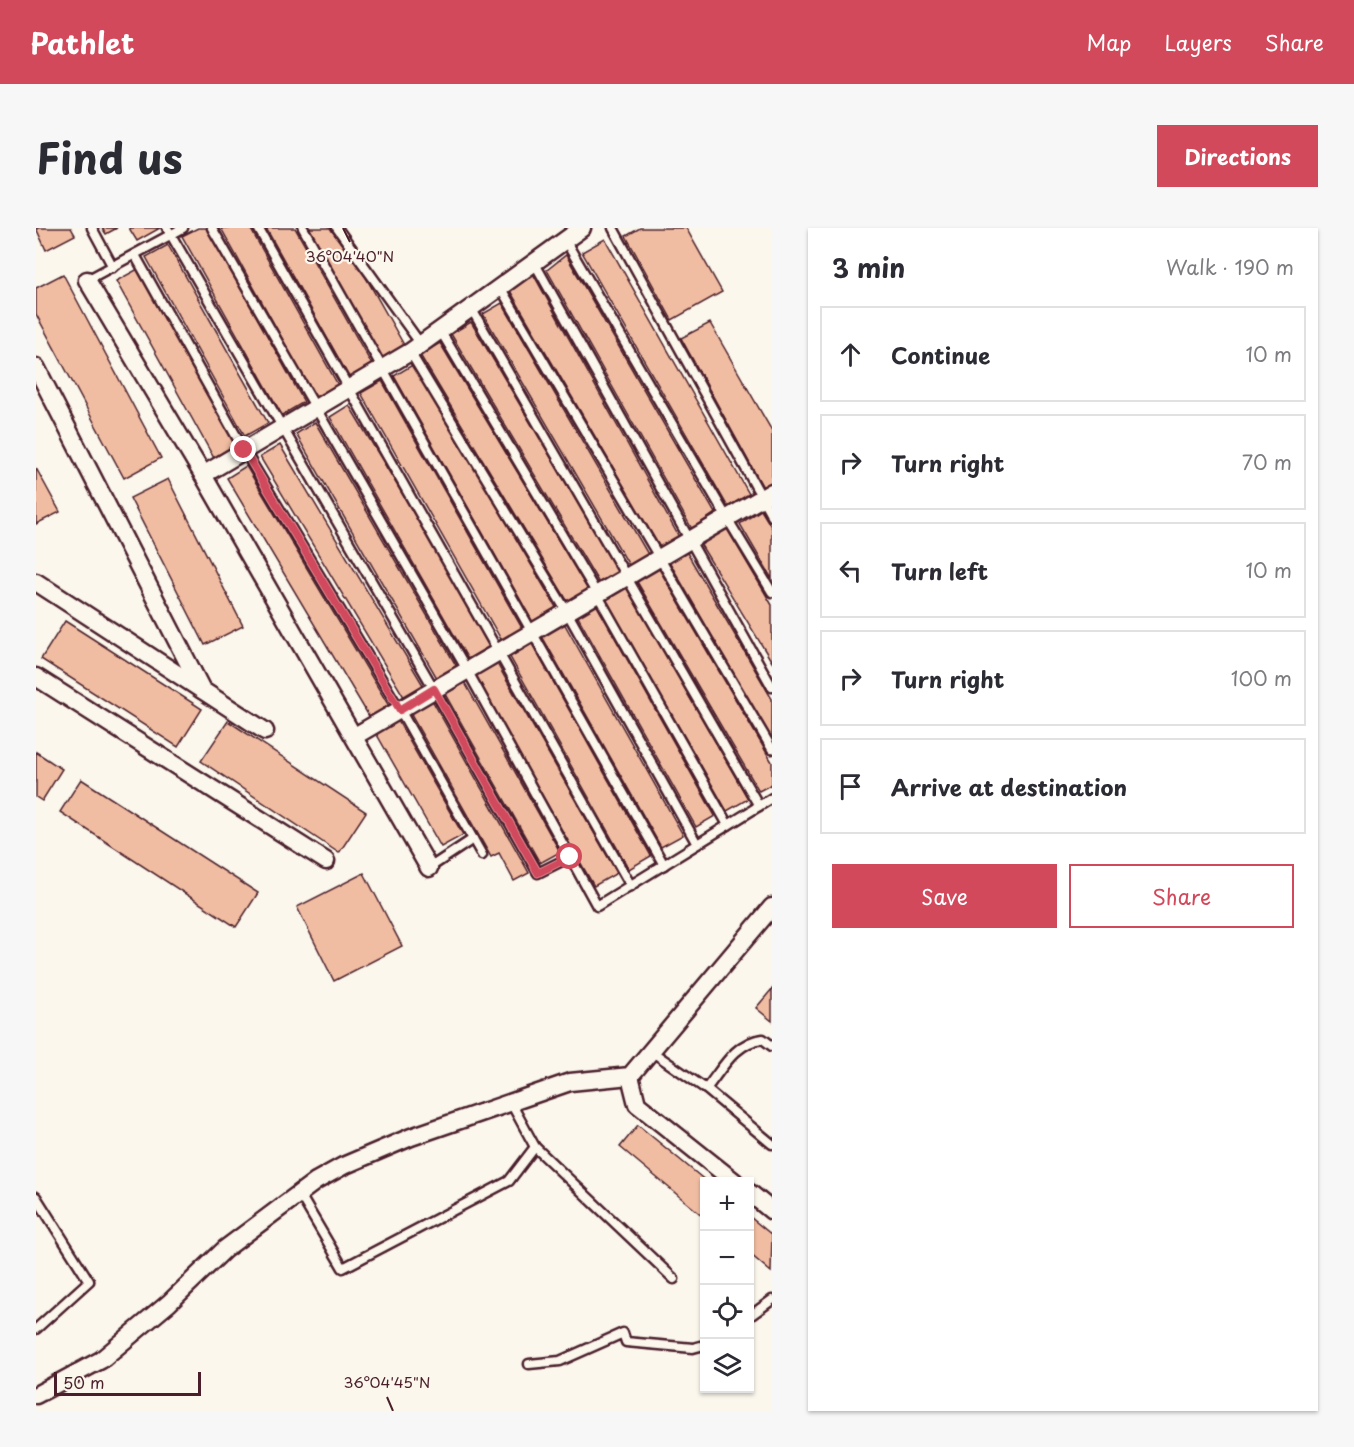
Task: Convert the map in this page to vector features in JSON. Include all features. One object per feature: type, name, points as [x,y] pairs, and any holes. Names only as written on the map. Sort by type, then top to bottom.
[{"type":"street","points":[[203,475],[415,347],[582,228]]},
{"type":"street","points":[[87,280],[203,475],[429,868]]},
{"type":"street","points":[[36,367],[202,690]]},
{"type":"street","points":[[354,736],[767,495]]},
{"type":"street","points":[[36,582],[265,731]]},
{"type":"street","points":[[36,677],[326,861]]},
{"type":"street","points":[[36,1395],[101,1360],[169,1304],[225,1249],[299,1193],[343,1166],[411,1137],[570,1082],[630,1076],[772,907]]},
{"type":"street","points":[[630,1076],[637,1104],[729,1177]]},
{"type":"street","points":[[754,1196],[772,1211]]},
{"type":"lane","points":[[92,228],[113,267]]},
{"type":"lane","points":[[87,280],[135,255],[169,231],[183,228]]},
{"type":"lane","points":[[212,228],[467,670],[597,906],[772,798]]},
{"type":"lane","points":[[258,228],[631,886]]},
{"type":"lane","points":[[303,228],[664,865]]},
{"type":"lane","points":[[337,228],[415,347],[697,844]]},
{"type":"lane","points":[[613,228],[767,495],[772,516]]},
{"type":"lane","points":[[169,231],[538,873],[570,857]]},
{"type":"lane","points":[[566,240],[726,518],[772,592]]},
{"type":"lane","points":[[135,255],[244,450],[400,710],[482,855]]},
{"type":"lane","points":[[534,262],[772,687]]},
{"type":"lane","points":[[500,287],[772,749]]},
{"type":"lane","points":[[471,308],[759,806]]},
{"type":"lane","points":[[440,330],[597,594],[728,825]]},
{"type":"lane","points":[[429,868],[473,840]]},
{"type":"lane","points":[[706,1089],[737,1049],[751,1041],[763,1039],[772,1046]]},
{"type":"lane","points":[[651,1051],[706,1089],[772,1144]]},
{"type":"lane","points":[[511,1103],[535,1147],[674,1279]]},
{"type":"lane","points":[[299,1193],[343,1268],[509,1181],[535,1147]]},
{"type":"lane","points":[[36,1197],[89,1281],[36,1329]]},
{"type":"lane","points":[[754,1313],[772,1300]]},
{"type":"lane","points":[[530,1364],[560,1361],[623,1334],[626,1342],[682,1348],[700,1346]]},
{"type":"building","points":[[36,228],[71,228],[75,235],[46,250]]},
{"type":"building","points":[[102,228],[117,228],[106,234]]},
{"type":"building","points":[[129,228],[160,228],[137,241]]},
{"type":"building","points":[[198,228],[207,228],[304,402],[282,415],[182,236]]},
{"type":"building","points":[[221,228],[250,228],[338,385],[315,398]]},
{"type":"building","points":[[266,228],[295,228],[372,365],[349,377]]},
{"type":"building","points":[[309,228],[330,228],[365,276],[404,345],[382,358]]},
{"type":"building","points":[[640,228],[686,228],[722,292],[672,320],[626,236]]},
{"type":"building","points":[[605,239],[749,494],[728,507],[582,252]]},
{"type":"building","points":[[168,245],[268,423],[245,436],[146,257]]},
{"type":"building","points":[[566,255],[715,513],[692,529],[547,270]]},
{"type":"building","points":[[138,269],[237,447],[215,460],[116,281]]},
{"type":"building","points":[[532,272],[679,537],[660,548],[509,289]]},
{"type":"building","points":[[63,274],[161,458],[124,478],[36,314],[36,288]]},
{"type":"building","points":[[502,303],[649,556],[630,567],[483,314]]},
{"type":"building","points":[[471,322],[619,573],[600,585],[451,334]]},
{"type":"building","points":[[710,323],[772,431],[772,487],[765,491],[681,338]]},
{"type":"building","points":[[440,343],[588,590],[568,602],[420,355]]},
{"type":"building","points":[[414,364],[557,609],[534,624],[394,376]]},
{"type":"building","points":[[382,381],[523,630],[502,641],[361,393]]},
{"type":"building","points":[[349,405],[493,645],[469,661],[330,417]]},
{"type":"building","points":[[315,422],[457,667],[437,678],[296,434]]},
{"type":"building","points":[[280,445],[423,685],[404,697],[260,457]]},
{"type":"building","points":[[246,466],[389,706],[370,718],[227,478]]},
{"type":"building","points":[[36,468],[60,512],[36,524]]},
{"type":"building","points":[[168,479],[243,626],[205,645],[130,498]]},
{"type":"building","points":[[761,510],[772,528],[772,579],[740,524]]},
{"type":"building","points":[[726,527],[772,605],[772,662],[699,542]]},
{"type":"building","points":[[686,551],[772,699],[772,740],[669,561]]},
{"type":"building","points":[[658,567],[772,762],[772,784],[759,791],[636,580]]},
{"type":"building","points":[[626,586],[748,799],[727,811],[605,598]]},
{"type":"building","points":[[596,604],[715,816],[696,827],[577,615]]},
{"type":"building","points":[[65,621],[202,709],[178,747],[41,659]]},
{"type":"building","points":[[564,623],[683,835],[661,847],[542,636]]},
{"type":"building","points":[[532,644],[651,856],[629,869],[510,657]]},
{"type":"building","points":[[496,662],[617,873],[594,886],[473,675]]},
{"type":"building","points":[[465,683],[560,852],[540,863],[445,694]]},
{"type":"building","points":[[432,700],[529,873],[514,881],[499,853],[491,857],[410,713]]},
{"type":"building","points":[[228,721],[366,812],[339,853],[201,761]]},
{"type":"building","points":[[398,721],[463,835],[441,847],[376,733]]},
{"type":"building","points":[[36,752],[62,769],[42,801],[36,797]]},
{"type":"building","points":[[81,779],[258,893],[236,927],[60,812]]},
{"type":"building","points":[[364,873],[402,946],[334,981],[297,907]]},
{"type":"building","points":[[772,989],[772,1021],[756,1008]]},
{"type":"building","points":[[638,1125],[701,1177],[700,1214],[620,1147]]},
{"type":"building","points":[[754,1220],[772,1235],[771,1272],[754,1257]]},
{"type":"route","points":[[244,450],[400,710],[434,689],[538,873],[570,857]]}]
